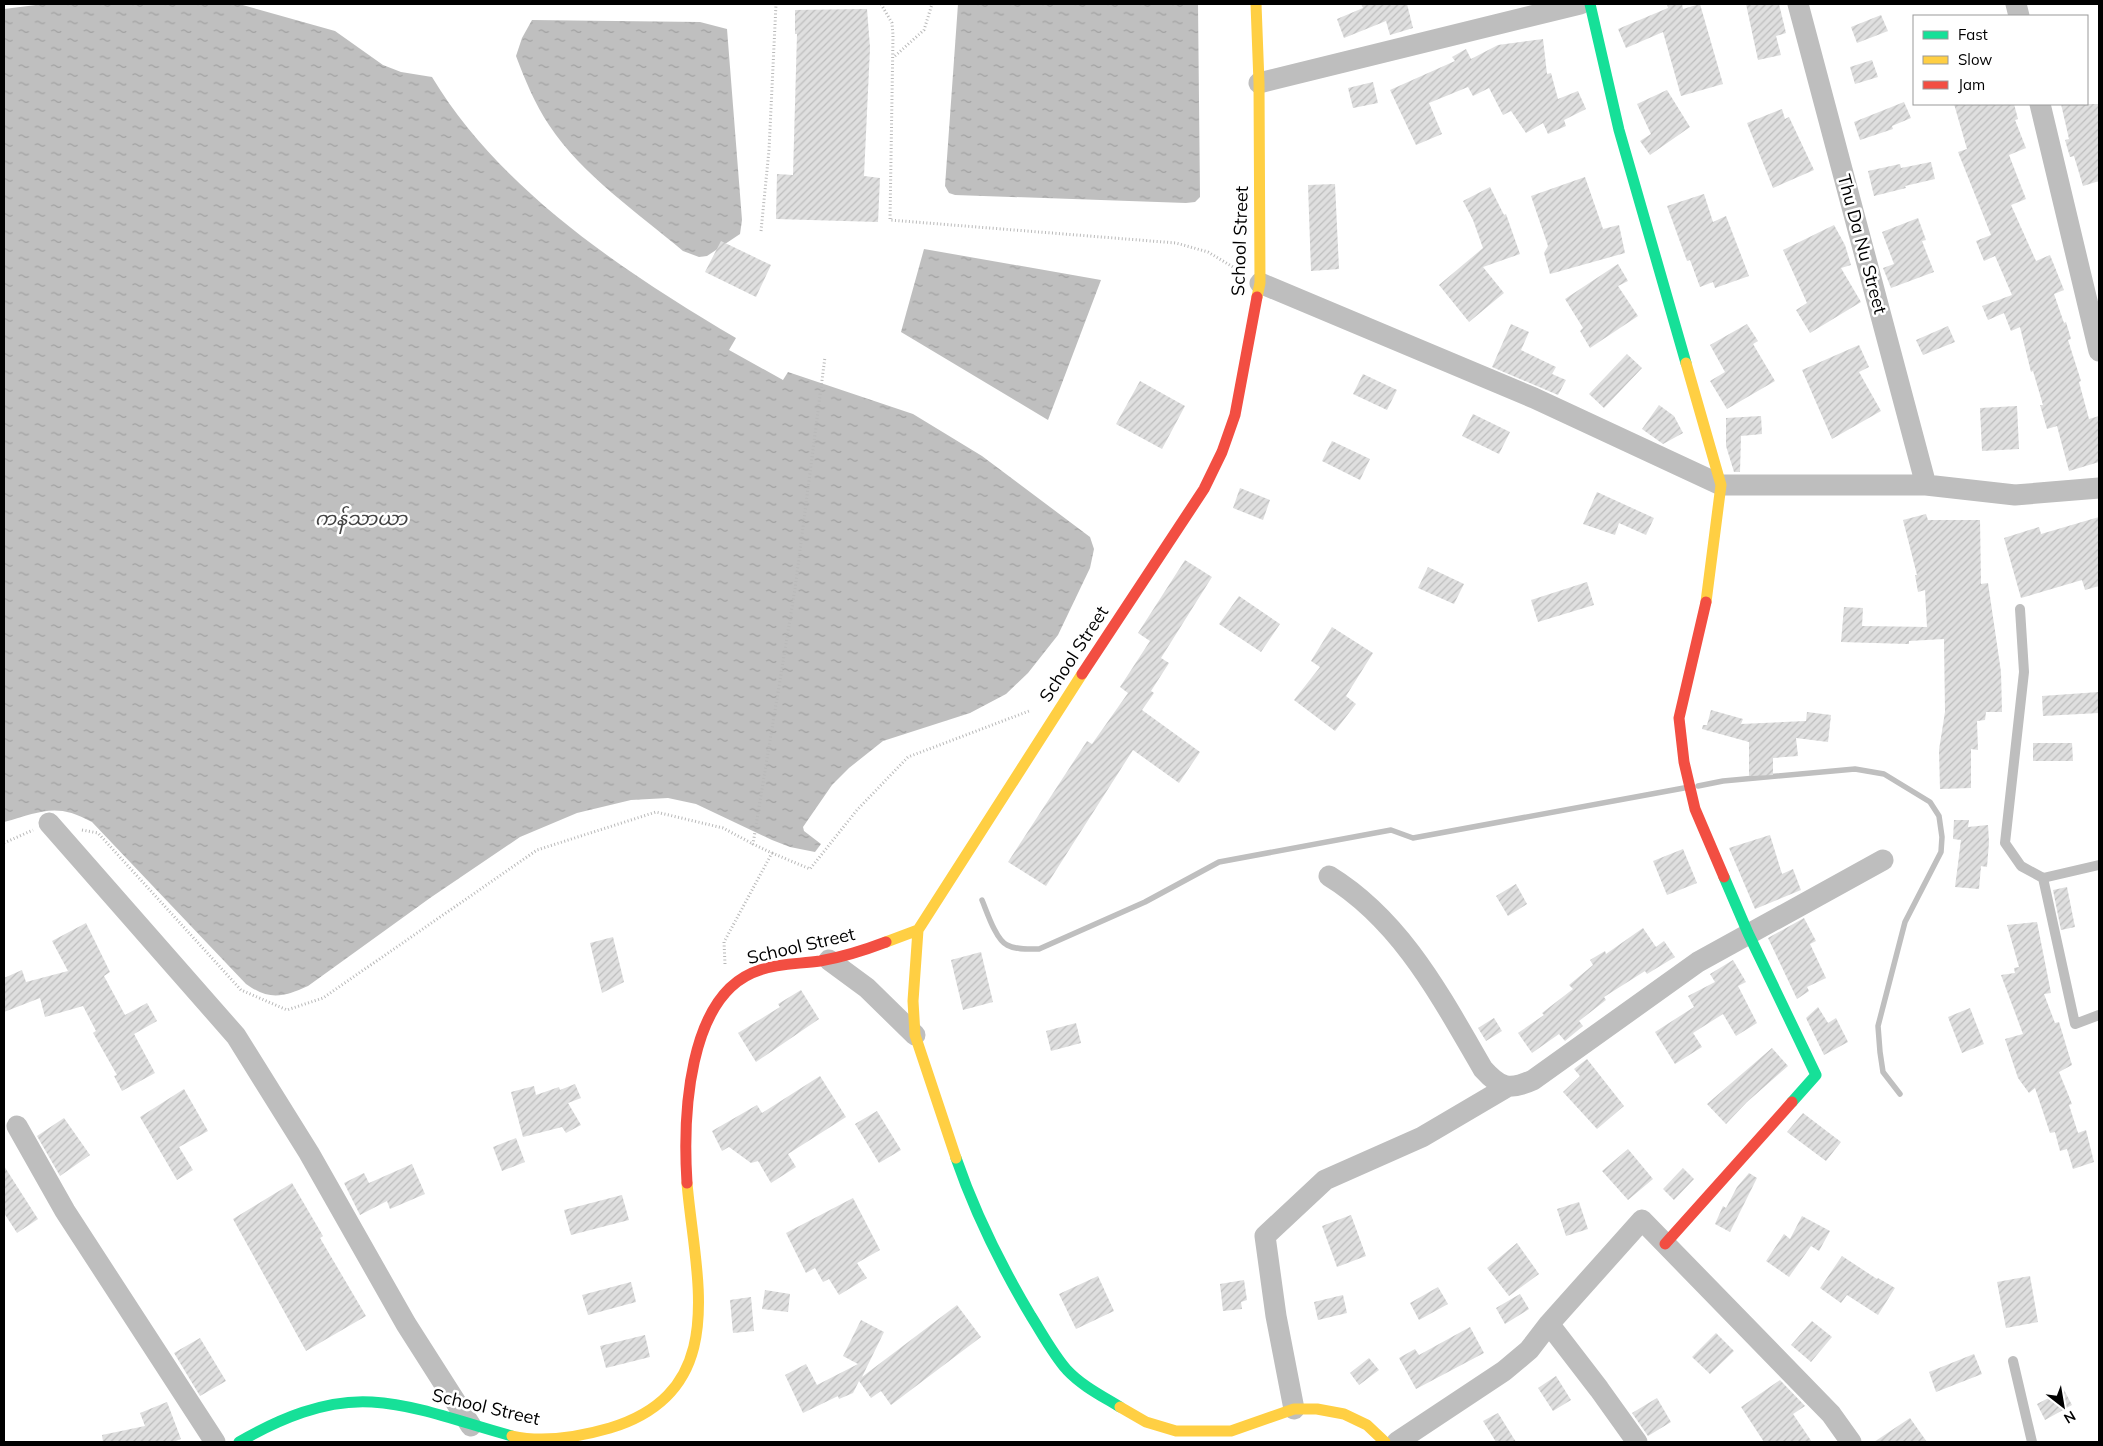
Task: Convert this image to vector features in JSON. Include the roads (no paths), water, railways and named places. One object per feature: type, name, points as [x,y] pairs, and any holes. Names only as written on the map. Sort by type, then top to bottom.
[{"type":"street","name":"School Street","points":[[239,1442],[307,1411],[342,1403],[371,1402],[432,1413],[471,1426],[533,1439],[565,1437],[597,1431],[631,1421],[655,1408],[684,1374],[694,1351],[699,1311],[687,1178],[686,1108],[697,1047],[712,1012],[737,982],[752,972],[794,963],[829,960],[878,946],[918,930],[1060,707],[1204,489],[1222,452],[1235,415],[1260,283],[1259,83],[1256,4]]},
{"type":"street","points":[[1259,83],[1580,4]]},
{"type":"street","points":[[1590,4],[1619,130],[1721,485],[1705,612],[1679,718],[1684,762],[1694,809],[1748,933],[1816,1076],[1665,1244]]},
{"type":"street","name":"Thu Da Nu Street","points":[[1798,4],[1926,485]]},
{"type":"street","points":[[2040,105],[2099,351]]},
{"type":"street","points":[[1260,283],[1534,398],[1721,485],[1926,485],[2014,495],[2099,488]]},
{"type":"street","points":[[49,823],[236,1036],[309,1153],[406,1324],[471,1426]]},
{"type":"street","points":[[1329,876],[1351,889],[1380,915],[1430,977],[1483,1069],[1494,1081],[1507,1087],[1518,1087],[1533,1080],[1698,962],[1882,860]]},
{"type":"street","points":[[918,930],[913,1001],[915,1035],[962,1175],[987,1238],[1004,1271],[1054,1354],[1068,1371],[1086,1387],[1146,1422],[1176,1431],[1231,1430],[1294,1409],[1317,1409],[1344,1414],[1367,1425],[1385,1442]]},
{"type":"street","points":[[829,960],[867,988],[915,1035]]},
{"type":"street","points":[[1294,1409],[1276,1316],[1265,1236],[1325,1180],[1422,1137],[1507,1087]]},
{"type":"street","points":[[17,1126],[65,1211],[215,1442]]},
{"type":"street","points":[[1397,1442],[1504,1371],[1529,1350],[1549,1324],[1642,1220],[1831,1414],[1851,1442]]},
{"type":"street","points":[[1549,1324],[1637,1442]]},
{"type":"lane","points":[[2020,609],[2024,672],[2005,843],[2020,866],[2043,878],[2099,865]]},
{"type":"lane","points":[[2043,878],[2075,1024],[2099,1015]]},
{"type":"lane","points":[[2013,1361],[2032,1442]]},
{"type":"water","name":"ကန်သာယာ","points":[[44,4],[239,4],[335,31],[383,65],[401,72],[432,77],[460,118],[492,156],[529,192],[609,256],[651,285],[736,338],[729,350],[783,380],[788,372],[913,414],[982,456],[1090,537],[1094,549],[1090,568],[1058,635],[1028,673],[1006,694],[970,713],[883,741],[849,768],[832,785],[803,827],[804,831],[821,844],[815,852],[790,847],[772,840],[696,804],[668,798],[631,800],[577,813],[520,837],[430,898],[308,986],[277,996],[262,993],[246,984],[92,822],[68,812],[48,811],[4,822],[4,9]]},
{"type":"water","points":[[958,4],[1198,4],[1200,197],[1195,202],[1186,203],[955,195],[949,193],[945,186]]},
{"type":"water","points":[[532,20],[700,22],[727,29],[742,220],[740,234],[707,256],[699,257],[683,251],[594,177],[562,143],[549,125],[531,92],[516,56],[522,38]]},
{"type":"water","points":[[924,249],[1101,280],[1048,420],[901,332]]},
{"type":"waterway","points":[[1698,786],[1723,781],[1855,769],[1884,774],[1930,802],[1939,816],[1942,837],[1941,852],[1905,922],[1878,1026],[1883,1072],[1900,1094]]},
{"type":"waterway","points":[[982,900],[992,925],[1003,942],[1014,948],[1039,949],[1145,902],[1219,862],[1391,830],[1413,838],[1684,788]]}]
